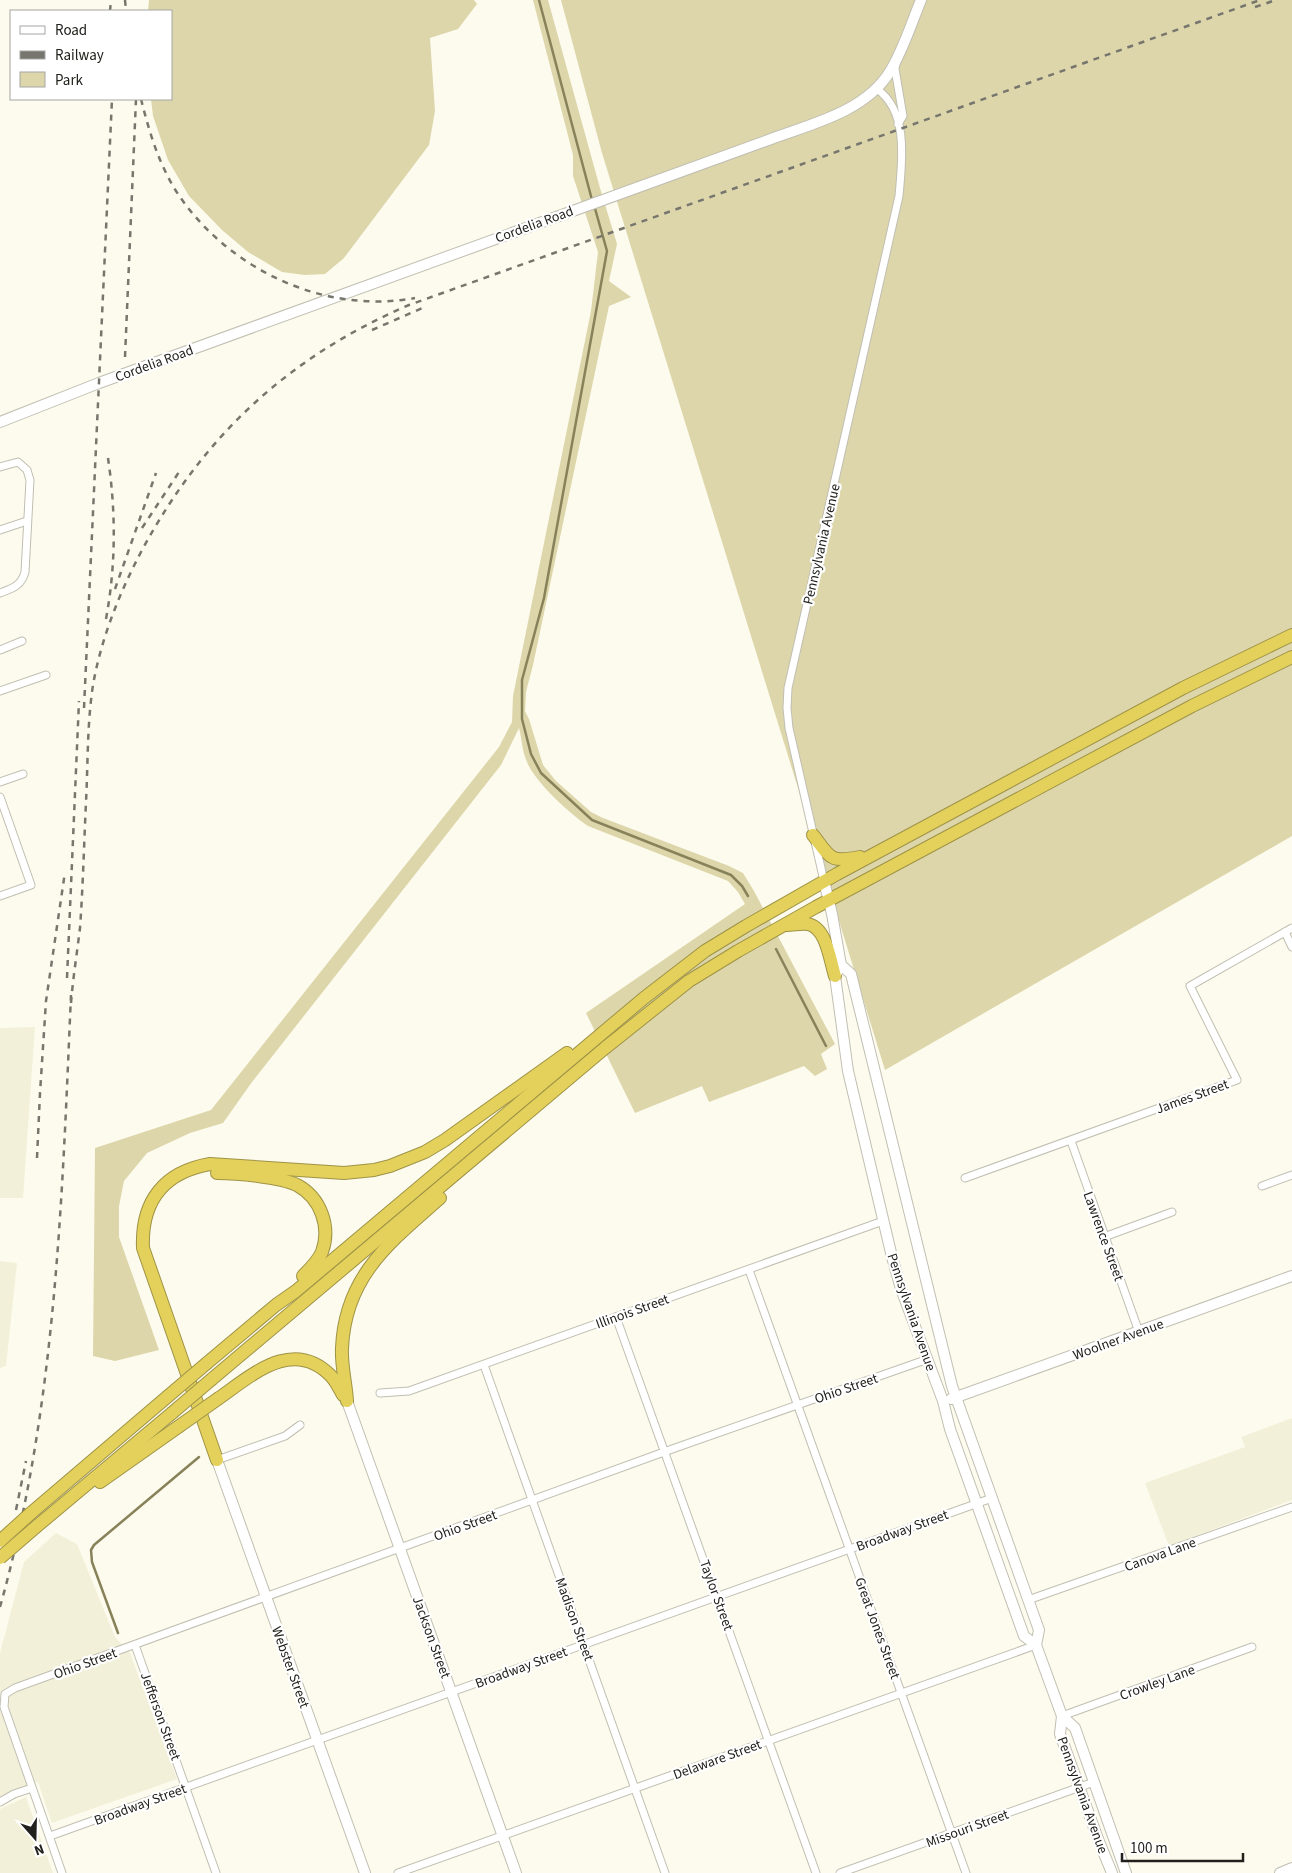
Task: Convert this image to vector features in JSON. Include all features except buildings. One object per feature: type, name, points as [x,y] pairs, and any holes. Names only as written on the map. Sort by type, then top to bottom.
[{"type":"highway","points":[[0,1541],[276,1305],[296,1291],[678,971],[705,952],[746,926],[872,855],[1183,688],[1292,635]]},
{"type":"highway","points":[[0,1558],[619,1037],[689,982],[712,966],[782,926],[1192,706],[1292,657]]},
{"type":"highway","points":[[813,835],[827,853],[840,861],[872,855]]},
{"type":"highway","points":[[782,926],[809,924],[817,928],[823,936],[835,976]]},
{"type":"highway","points":[[217,1460],[147,1263],[142,1237],[152,1200],[158,1190],[171,1178],[195,1166],[210,1164],[344,1172],[374,1170],[408,1160],[445,1140],[569,1052],[598,1037]]},
{"type":"highway","points":[[347,1401],[342,1369],[344,1329],[353,1296],[371,1264],[411,1224],[503,1143],[524,1117]]},
{"type":"highway","points":[[150,1209],[174,1184],[185,1178],[208,1172],[280,1180],[297,1185],[310,1195],[319,1206],[324,1221],[325,1236],[322,1252],[313,1266],[276,1305]]},
{"type":"highway","points":[[73,1498],[268,1365],[282,1360],[296,1359],[321,1368],[330,1375],[347,1401]]},
{"type":"highway","points":[[0,1531],[31,1513]]},
{"type":"main road","name":"Cordelia Road","points":[[0,422],[94,385],[827,118],[855,105],[877,89],[897,59],[921,0]]},
{"type":"main road","name":"Pennsylvania Avenue","points":[[824,882],[841,965],[851,974],[952,1386],[1039,1630],[1036,1645],[1062,1716],[1060,1734],[1112,1873]]},
{"type":"main road","points":[[835,976],[841,965]]},
{"type":"main road","name":"Pennsylvania Avenue","points":[[835,976],[848,1071],[901,1289],[928,1359],[943,1402],[950,1430],[1024,1636],[1036,1645]]},
{"type":"main road","name":"Woolner Avenue","points":[[943,1402],[1292,1276]]},
{"type":"main road","name":"Jackson Street","points":[[347,1401],[516,1873]]},
{"type":"main road","name":"Webster Street","points":[[217,1460],[365,1873]]},
{"type":"main road","name":"Pennsylvania Avenue","points":[[1062,1716],[1075,1728],[1126,1873]]},
{"type":"main road","points":[[1280,1873],[1292,1868]]},
{"type":"street","name":"Pennsylvania Avenue","points":[[897,59],[895,69],[903,116],[898,124]]},
{"type":"street","name":"Pennsylvania Avenue","points":[[824,882],[789,728],[788,688],[899,196],[902,164],[898,124],[892,105],[887,97],[877,89]]},
{"type":"street","points":[[0,467],[18,462],[27,470],[30,480],[25,572],[22,581],[10,590],[0,593]]},
{"type":"street","points":[[0,530],[27,521]]},
{"type":"street","points":[[0,650],[22,641]]},
{"type":"street","points":[[0,691],[46,674]]},
{"type":"street","points":[[0,782],[23,774]]},
{"type":"street","points":[[0,797],[31,885],[0,896]]},
{"type":"street","name":"James Street","points":[[965,1178],[1237,1080],[1190,986],[1292,928]]},
{"type":"street","points":[[1285,932],[1292,947]]},
{"type":"street","name":"Lawrence Street","points":[[1071,1140],[1139,1332]]},
{"type":"street","points":[[1262,1186],[1292,1175]]},
{"type":"street","points":[[1104,1237],[1172,1212]]},
{"type":"street","name":"Illinois Street","points":[[380,1393],[409,1391],[883,1221]]},
{"type":"street","name":"Great Jones Street","points":[[749,1270],[966,1873]]},
{"type":"street","name":"Taylor Street","points":[[616,1317],[816,1873]]},
{"type":"street","name":"Ohio Street","points":[[32,1788],[4,1707],[5,1694],[15,1688],[665,1452],[928,1359]]},
{"type":"street","name":"Madison Street","points":[[484,1364],[665,1873]]},
{"type":"street","points":[[217,1460],[285,1436],[300,1425]]},
{"type":"street","name":"Broadway Street","points":[[50,1836],[992,1498]]},
{"type":"street","name":"Canova Lane","points":[[1028,1600],[1292,1507]]},
{"type":"street","name":"Jefferson Street","points":[[135,1645],[216,1873]]},
{"type":"street","name":"Delaware Street","points":[[398,1873],[1036,1645]]},
{"type":"street","name":"Crowley Lane","points":[[1062,1716],[1252,1647]]},
{"type":"street","name":"Missouri Street","points":[[840,1873],[1094,1782]]},
{"type":"street","points":[[0,1802],[14,1794],[32,1788],[62,1873]]},
{"type":"shaded area","points":[[35,1027],[23,1198],[0,1198],[0,1028]]},
{"type":"shaded area","points":[[0,1261],[17,1263],[6,1366],[0,1368]]},
{"type":"shaded area","points":[[1292,1418],[1292,1500],[1169,1546],[1145,1483],[1245,1447],[1241,1437]]},
{"type":"shaded area","points":[[56,1533],[77,1544],[115,1637],[130,1653],[177,1779],[52,1823],[38,1782],[0,1800],[0,1653],[24,1562]]},
{"type":"shaded area","points":[[26,1797],[53,1873],[0,1873],[0,1809]]},
{"type":"green space","points":[[149,0],[474,0],[477,4],[458,29],[430,38],[435,111],[429,145],[344,258],[325,274],[305,275],[282,272],[248,252],[222,230],[189,196],[168,160],[153,116],[151,100],[172,100],[172,10],[148,10]]},
{"type":"green space","points":[[533,0],[548,0],[617,244],[609,281],[631,297],[609,306],[526,692],[525,711],[543,765],[556,781],[591,812],[743,873],[835,1044],[821,1054],[827,1069],[815,1076],[804,1066],[709,1102],[702,1086],[635,1113],[586,1013],[745,904],[738,892],[728,881],[588,826],[581,821],[554,797],[531,770],[524,754],[519,728],[501,765],[252,1082],[223,1123],[190,1133],[147,1153],[124,1181],[119,1206],[119,1237],[159,1350],[115,1361],[93,1356],[95,1148],[211,1110],[499,747],[512,722],[513,696],[591,311],[598,252],[573,176],[573,155]]},
{"type":"green space","points":[[561,0],[1292,0],[1292,836],[885,1070],[602,153]]},
{"type":"waterway","points":[[539,0],[592,200]]},
{"type":"waterway","points":[[594,205],[607,251],[544,598],[522,680],[522,719],[531,754],[541,773],[592,820],[731,875],[742,886],[748,896]]},
{"type":"waterway","points":[[776,949],[826,1046]]},
{"type":"waterway","points":[[118,1633],[92,1562],[91,1550],[94,1545],[199,1457]]},
{"type":"railway","points":[[110,10],[111,0]]},
{"type":"railway","points":[[125,0],[126,10]]},
{"type":"railway","points":[[71,1003],[80,928],[90,714],[96,668],[106,634],[118,600],[133,568],[165,510],[192,472],[221,437],[253,404],[287,375],[325,349],[365,326],[409,305],[1260,0]]},
{"type":"railway","points":[[1255,7],[1276,0]]},
{"type":"railway","points":[[84,708],[112,100]]},
{"type":"railway","points":[[125,357],[136,100]]},
{"type":"railway","points":[[141,100],[155,146],[164,169],[176,191],[197,218],[222,243],[249,263],[280,280],[312,292],[346,299],[380,301],[415,298]]},
{"type":"railway","points":[[372,330],[427,306]]},
{"type":"railway","points":[[106,619],[112,579],[114,538],[108,458]]},
{"type":"railway","points":[[142,528],[179,472]]},
{"type":"railway","points":[[115,589],[156,473]]},
{"type":"railway","points":[[67,978],[79,701]]},
{"type":"railway","points":[[37,1158],[46,1001],[65,872]]},
{"type":"railway","points":[[0,1607],[19,1532],[45,1380],[59,1227],[71,995]]},
{"type":"railway","points":[[16,1510],[26,1461]]}]
